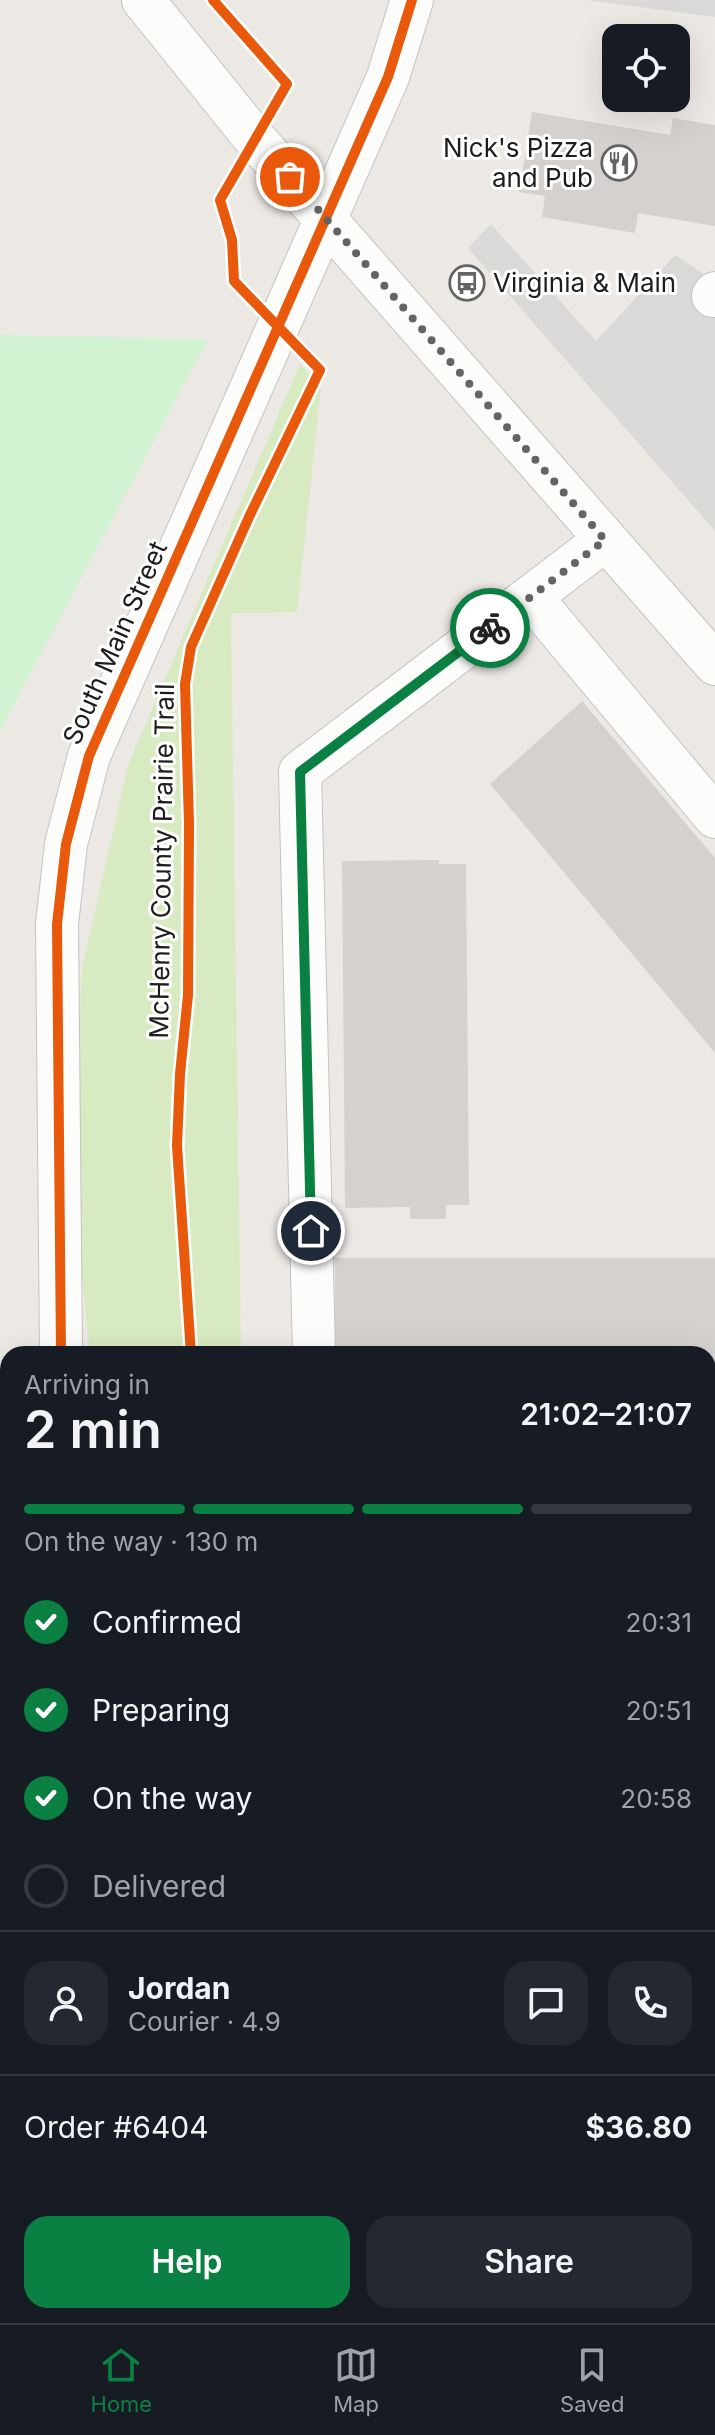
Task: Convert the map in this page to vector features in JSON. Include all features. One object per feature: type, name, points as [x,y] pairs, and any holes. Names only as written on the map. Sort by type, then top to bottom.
[{"type":"street","points":[[143,0],[255,139],[715,664]]},
{"type":"street","name":"South Main Street","points":[[61,1346],[57,924],[66,844],[89,756],[388,77],[412,0]]},
{"type":"street","points":[[314,1346],[300,772],[605,540]]},
{"type":"street","points":[[531,597],[715,817]]},
{"type":"green space","points":[[0,335],[208,339],[0,731]]},
{"type":"green space","points":[[300,364],[321,387],[297,612],[231,613],[241,1346],[89,1346],[80,1259],[76,1087],[82,968],[128,765]]},
{"type":"shaded area","points":[[586,0],[715,0],[715,17]]},
{"type":"shaded area","points":[[491,224],[596,341],[675,255],[715,281],[715,531],[468,248]]},
{"type":"building","name":"Nick's Pizza and Pub","points":[[532,112],[670,135],[673,118],[715,125],[715,226],[638,213],[635,233],[542,217],[545,196],[519,192]]},
{"type":"building","points":[[582,701],[715,858],[715,1053],[490,784]]},
{"type":"building","points":[[439,860],[439,864],[466,864],[469,1205],[446,1205],[446,1219],[410,1219],[410,1207],[345,1208],[342,861]]},
{"type":"building","points":[[335,1258],[715,1258],[715,1346],[335,1346]]},
{"type":"cycle path","name":"McHenry County Prairie Trail","points":[[190,1346],[177,1146],[188,995],[189,824],[185,684],[191,647],[320,370],[234,281],[232,240],[220,200],[287,84],[213,0]]},
{"type":"cycle path","points":[[61,1346],[57,924],[66,844],[89,756],[388,77],[412,0]]},
{"type":"way so far","points":[[290,177],[605,540],[490,628]]},
{"type":"place","name":"Nick's Pizza and Pub","points":[[619,163]]},
{"type":"place","name":"Virginia & Main","points":[[467,283]]},
{"type":"route","points":[[311,1231],[300,772],[490,628]]}]
